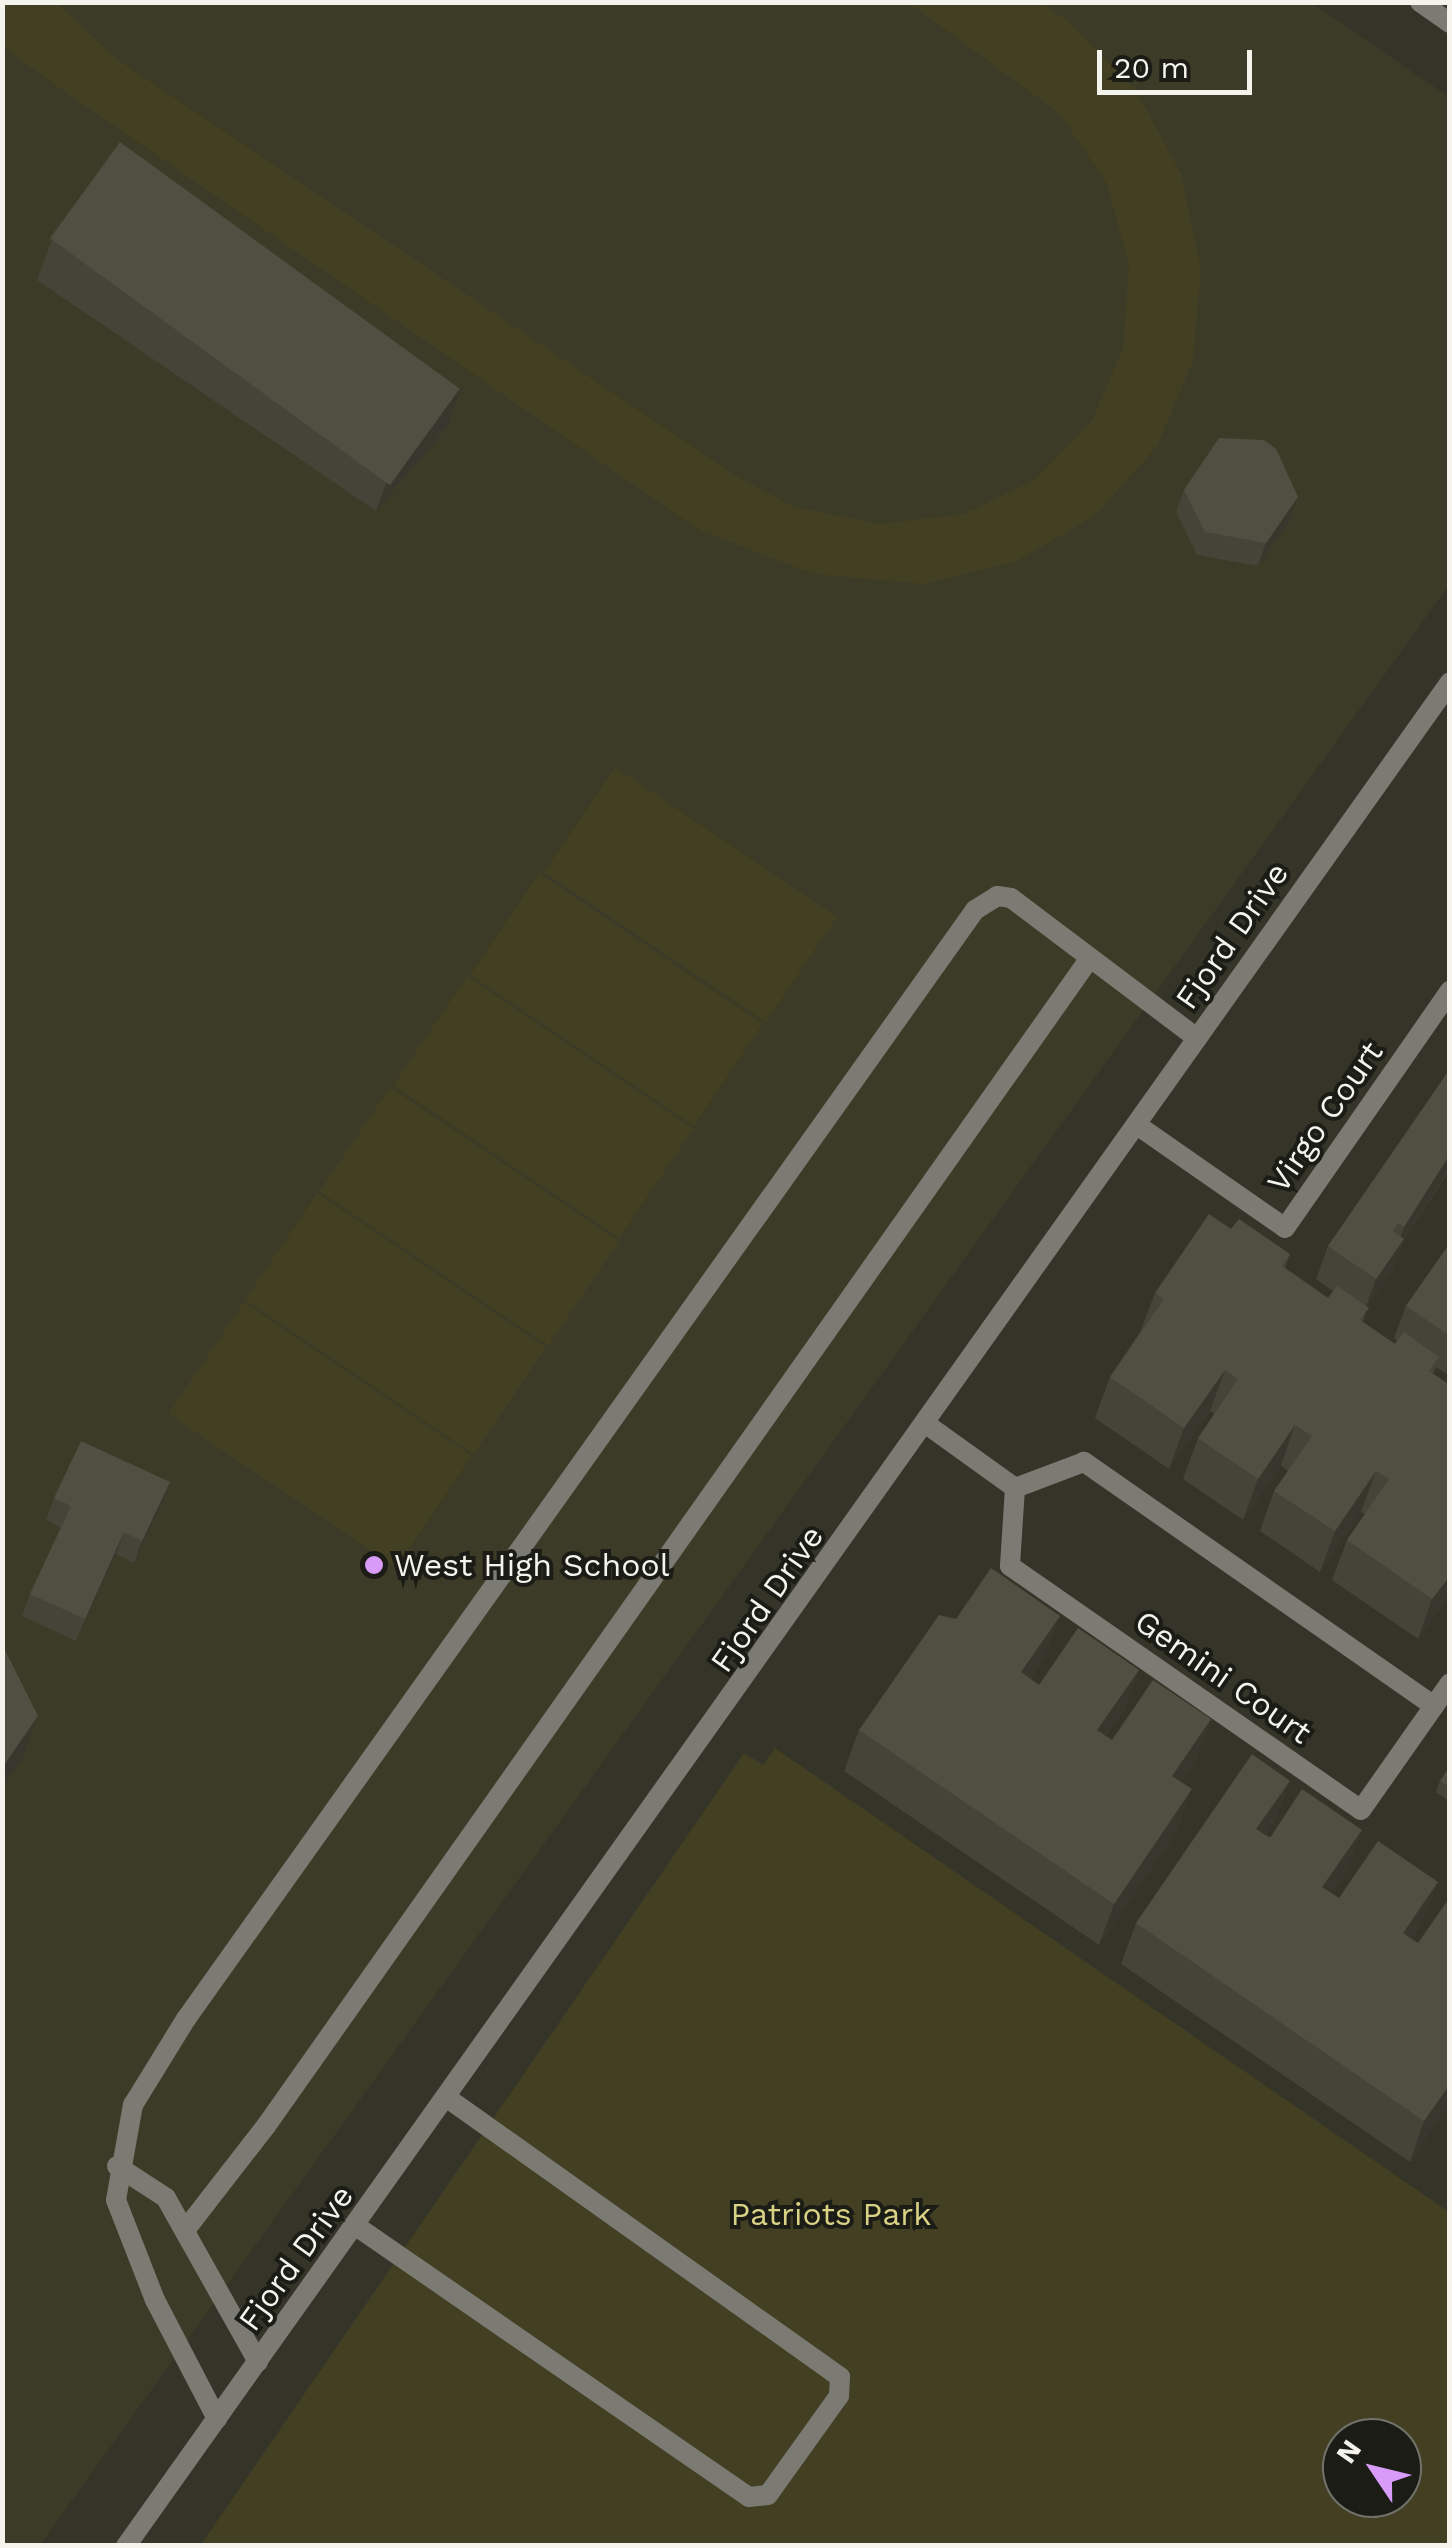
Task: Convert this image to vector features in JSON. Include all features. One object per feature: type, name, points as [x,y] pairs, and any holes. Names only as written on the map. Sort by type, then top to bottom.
[{"type":"street","points":[[1420,2],[1450,23]]},
{"type":"street","name":"Fjord Drive","points":[[126,2546],[1450,682]]},
{"type":"street","points":[[218,2419],[121,2226],[118,2166],[144,2082],[986,900],[1011,898],[1197,1038]]},
{"type":"street","points":[[186,2230],[266,2126],[1090,958]]},
{"type":"street","name":"Virgo Court","points":[[1137,1125],[1285,1228],[1450,991]]},
{"type":"street","points":[[926,1424],[1015,1488],[1084,1462],[1434,1706]]},
{"type":"street","name":"Gemini Court","points":[[1015,1488],[1010,1566],[1361,1810],[1450,1683]]},
{"type":"street","points":[[356,2226],[749,2498],[768,2496],[839,2396],[840,2376],[447,2098]]},
{"type":"street","points":[[118,2166],[166,2198],[258,2362]]},
{"type":"shaded area","name":"West High School","points":[[3,3],[1312,3],[1449,97],[1449,585],[40,2545],[3,2546]]},
{"type":"green space","points":[[3,2],[57,3],[118,60],[738,477],[795,507],[880,524],[963,514],[1034,480],[1091,422],[1123,348],[1129,266],[1107,184],[1059,113],[909,3],[1041,3],[1068,21],[1137,92],[1181,174],[1201,268],[1193,361],[1157,446],[1096,515],[1015,562],[923,584],[814,574],[699,530],[61,89],[3,47]]},
{"type":"green space","points":[[615,767],[837,917],[766,1022],[544,872]]},
{"type":"green space","points":[[539,873],[763,1024],[694,1126],[470,975]]},
{"type":"green space","points":[[467,976],[693,1129],[620,1238],[393,1085]]},
{"type":"green space","points":[[390,1087],[619,1241],[548,1346],[320,1191]]},
{"type":"green space","points":[[317,1193],[546,1347],[474,1454],[245,1300]]},
{"type":"green space","points":[[244,1302],[472,1456],[396,1568],[169,1414]]},
{"type":"green space","name":"Patriots Park","points":[[775,1748],[1449,2212],[1449,2545],[200,2546],[744,1753],[763,1765]]},
{"type":"building","points":[[120,142],[460,389],[390,485],[50,238]]},
{"type":"building","points":[[1219,438],[1264,440],[1276,449],[1298,497],[1266,543],[1205,532],[1184,490]]},
{"type":"building","points":[[1450,1069],[1450,1154],[1404,1227],[1398,1223],[1393,1231],[1404,1239],[1376,1279],[1328,1246]]},
{"type":"building","points":[[1209,1214],[1231,1229],[1239,1219],[1290,1254],[1282,1266],[1328,1298],[1337,1286],[1369,1308],[1360,1320],[1395,1344],[1404,1332],[1439,1357],[1429,1371],[1450,1385],[1450,1576],[1432,1599],[1347,1540],[1389,1479],[1376,1471],[1335,1531],[1274,1491],[1312,1436],[1295,1425],[1258,1479],[1198,1438],[1238,1379],[1225,1370],[1184,1428],[1110,1377],[1164,1299],[1155,1293]]},
{"type":"building","points":[[1450,1243],[1450,1336],[1406,1306]]},
{"type":"building","points":[[81,1441],[170,1482],[142,1541],[124,1532],[85,1619],[30,1594],[71,1506],[54,1498]]},
{"type":"building","points":[[991,1568],[1060,1616],[1021,1672],[1039,1685],[1078,1628],[1139,1670],[1097,1730],[1112,1740],[1153,1680],[1211,1719],[1172,1776],[1192,1789],[1114,1904],[859,1730],[939,1615],[956,1619]]},
{"type":"building","points":[[2,1644],[38,1716],[2,1768]]},
{"type":"building","points":[[1252,1754],[1290,1781],[1256,1829],[1270,1838],[1302,1789],[1362,1830],[1322,1887],[1339,1898],[1378,1841],[1438,1882],[1403,1933],[1418,1943],[1450,1897],[1450,2084],[1424,2121],[1136,1923]]},
{"type":"building","points":[[1450,1766],[1450,1788],[1440,1781]]},
{"type":"place","name":"West High School","points":[[374,1565]]}]
